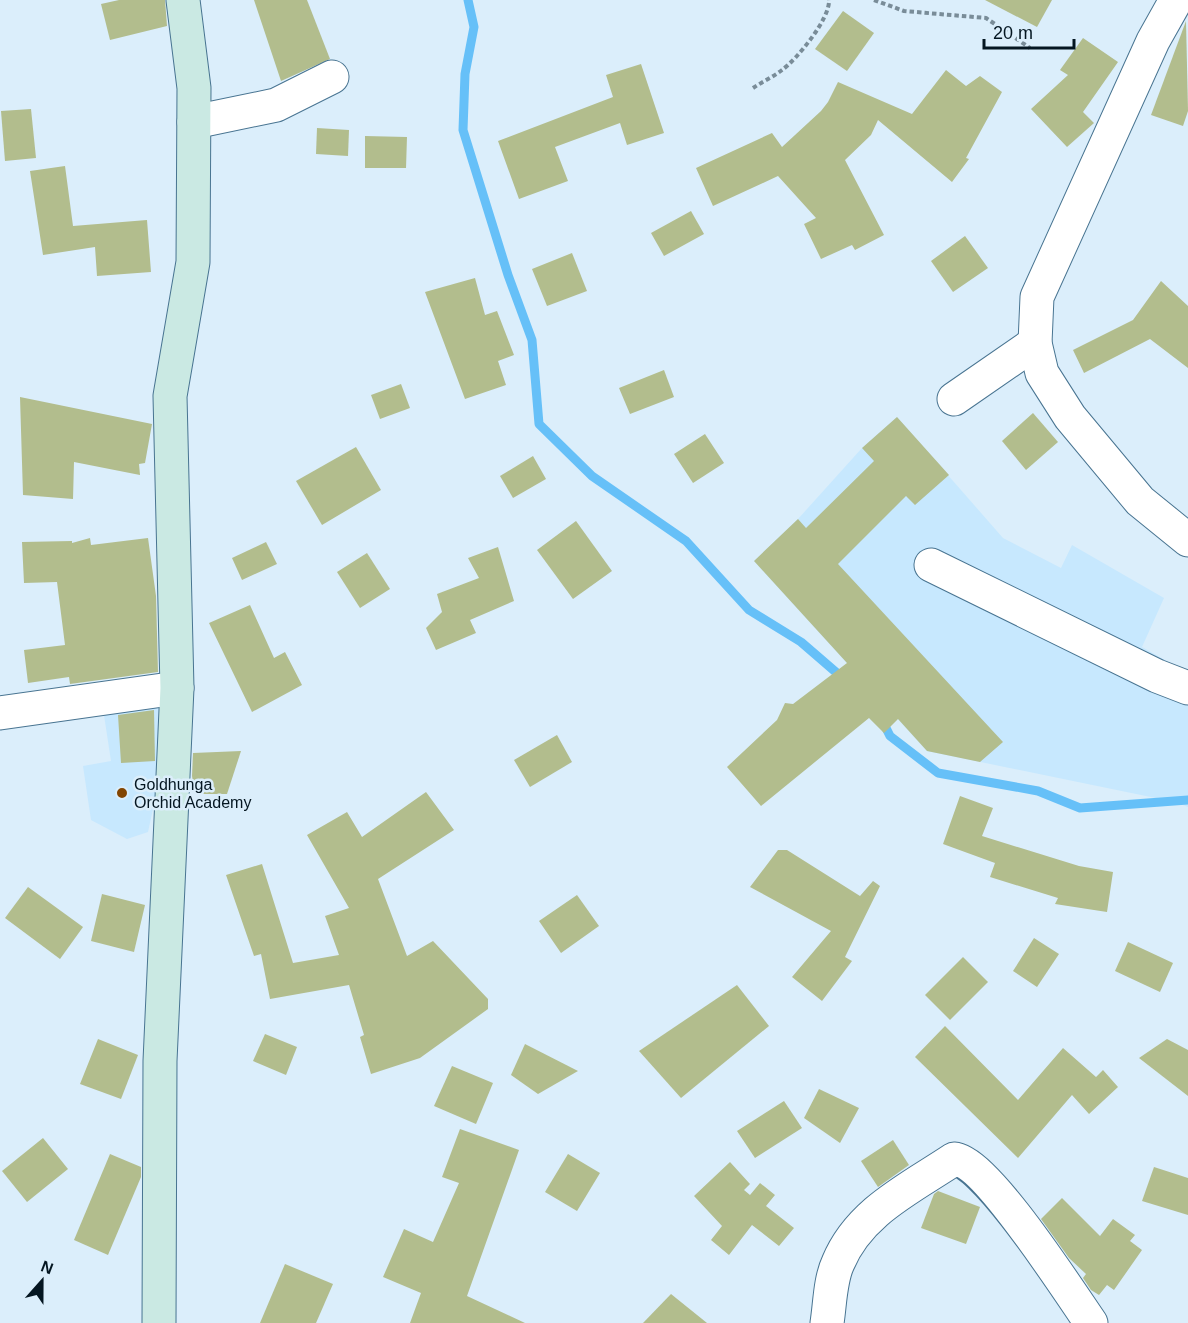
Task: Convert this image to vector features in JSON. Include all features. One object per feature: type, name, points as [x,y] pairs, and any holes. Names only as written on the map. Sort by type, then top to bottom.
[{"type":"street","points":[[159,1323],[160,1061],[177,688],[171,396],[193,262],[194,88],[183,0]]},
{"type":"street","points":[[1176,0],[1153,41],[1037,297],[1035,343],[1042,373],[1070,417],[1140,501],[1188,540]]},
{"type":"street","points":[[194,122],[276,105],[332,77]]},
{"type":"street","points":[[954,399],[1035,343]]},
{"type":"street","points":[[931,566],[1157,676],[1188,688]]},
{"type":"street","points":[[0,713],[177,688]]},
{"type":"street","points":[[827,1323],[836,1266],[861,1223],[954,1159],[966,1163],[1013,1211],[1091,1323]]},
{"type":"path","points":[[753,88],[782,70],[799,55],[820,24],[829,0]]},
{"type":"path","points":[[874,0],[904,11],[986,18],[1030,48]]},
{"type":"shaded area","points":[[897,417],[1003,538],[1061,568],[1072,545],[1164,598],[1142,647],[1188,673],[1188,807],[1175,802],[927,751],[754,561],[798,519],[862,448]]},
{"type":"shaded area","name":"Goldhunga Orchid Academy","points":[[160,699],[163,763],[148,832],[127,839],[91,820],[83,766],[111,761],[102,702]]},
{"type":"building","points":[[119,0],[165,0],[167,26],[110,40],[101,4]]},
{"type":"building","points":[[254,0],[307,0],[330,59],[281,81]]},
{"type":"building","points":[[985,0],[1052,0],[1037,27]]},
{"type":"building","points":[[843,11],[874,33],[847,71],[815,49]]},
{"type":"building","points":[[1186,21],[1188,111],[1183,126],[1151,115]]},
{"type":"building","points":[[1083,38],[1118,62],[1083,112],[1094,123],[1067,147],[1031,109],[1068,75],[1060,70]]},
{"type":"building","points":[[641,64],[664,133],[627,145],[620,123],[555,147],[568,181],[519,199],[498,141],[613,97],[606,75]]},
{"type":"building","points":[[946,70],[966,86],[980,76],[1002,92],[966,158],[969,159],[952,182],[878,120],[871,135],[845,160],[884,235],[855,250],[852,245],[821,259],[804,224],[816,218],[778,176],[713,206],[696,168],[772,133],[782,147],[821,111],[838,82],[912,114]]},
{"type":"building","points":[[31,109],[36,158],[5,161],[1,111]]},
{"type":"building","points":[[317,128],[349,130],[348,156],[316,154]]},
{"type":"building","points":[[365,136],[407,137],[406,168],[365,168]]},
{"type":"building","points":[[65,166],[73,226],[147,220],[151,272],[97,276],[95,247],[43,255],[30,171]]},
{"type":"building","points":[[691,211],[704,234],[664,256],[651,233]]},
{"type":"building","points":[[965,236],[988,268],[953,292],[931,261]]},
{"type":"building","points":[[572,253],[587,291],[547,306],[532,269]]},
{"type":"building","points":[[475,278],[485,315],[497,311],[514,355],[498,361],[506,385],[465,399],[425,292]]},
{"type":"building","points":[[1161,281],[1188,306],[1188,368],[1150,339],[1084,373],[1073,350],[1133,320]]},
{"type":"building","points":[[664,370],[674,397],[630,414],[619,388]]},
{"type":"building","points":[[401,384],[410,408],[380,419],[371,395]]},
{"type":"building","points":[[20,397],[152,424],[145,463],[139,464],[140,475],[74,462],[73,499],[23,495]]},
{"type":"building","points":[[1033,413],[1058,442],[1026,470],[1002,441]]},
{"type":"building","points":[[897,417],[949,475],[915,505],[906,496],[838,564],[1003,742],[980,762],[927,751],[898,719],[884,733],[869,718],[761,806],[727,767],[777,720],[785,703],[793,704],[847,663],[754,561],[798,519],[806,528],[874,461],[862,448]]},
{"type":"building","points":[[705,434],[724,463],[693,483],[674,454]]},
{"type":"building","points":[[356,447],[381,490],[322,525],[296,481]]},
{"type":"building","points":[[533,456],[546,479],[513,498],[500,476]]},
{"type":"building","points":[[576,521],[612,571],[573,599],[537,550]]},
{"type":"building","points":[[90,538],[91,545],[148,538],[156,596],[158,672],[70,684],[69,677],[28,683],[24,650],[65,645],[57,582],[24,583],[22,542],[72,541],[72,543]]},
{"type":"building","points":[[266,542],[277,564],[242,580],[232,558]]},
{"type":"building","points":[[498,547],[514,601],[470,620],[476,633],[436,650],[426,628],[442,612],[437,594],[479,578],[468,558]]},
{"type":"building","points":[[367,553],[390,589],[360,608],[337,572]]},
{"type":"building","points":[[250,605],[274,658],[285,652],[302,685],[252,712],[209,623]]},
{"type":"building","points":[[154,710],[155,761],[121,763],[118,715]]},
{"type":"building","points":[[557,735],[572,762],[530,787],[514,760]]},
{"type":"building","points":[[241,751],[227,794],[195,794],[192,776],[193,753]]},
{"type":"building","points":[[426,792],[454,830],[378,879],[407,956],[433,941],[488,999],[488,1009],[420,1058],[371,1074],[360,1037],[364,1035],[349,985],[270,999],[261,954],[254,956],[226,875],[262,864],[293,963],[339,955],[325,916],[349,908],[307,835],[347,812],[362,837]]},
{"type":"building","points":[[960,796],[993,808],[982,836],[1079,866],[1113,872],[1107,912],[1055,904],[1058,898],[990,877],[995,863],[943,844]]},
{"type":"building","points":[[778,850],[787,850],[860,896],[873,881],[880,886],[845,957],[852,961],[822,1001],[792,977],[831,931],[750,887]]},
{"type":"building","points":[[28,887],[83,927],[60,959],[5,918]]},
{"type":"building","points":[[102,894],[145,905],[134,952],[91,941]]},
{"type":"building","points":[[577,895],[599,926],[561,953],[539,921]]},
{"type":"building","points":[[1034,938],[1059,954],[1037,987],[1013,971]]},
{"type":"building","points":[[1128,942],[1173,963],[1160,992],[1115,971]]},
{"type":"building","points":[[963,957],[988,982],[950,1020],[925,995]]},
{"type":"building","points":[[737,985],[769,1026],[681,1098],[639,1051]]},
{"type":"building","points":[[945,1026],[1018,1100],[1063,1048],[1096,1077],[1103,1070],[1118,1087],[1089,1114],[1072,1095],[1018,1158],[915,1057]]},
{"type":"building","points":[[265,1034],[297,1047],[286,1075],[253,1061]]},
{"type":"building","points":[[98,1039],[138,1055],[121,1099],[80,1084]]},
{"type":"building","points":[[1167,1039],[1188,1050],[1188,1096],[1139,1058]]},
{"type":"building","points":[[525,1044],[578,1071],[538,1094],[511,1075]]},
{"type":"building","points":[[452,1066],[493,1083],[476,1124],[434,1106]]},
{"type":"building","points":[[819,1089],[859,1108],[840,1143],[804,1118]]},
{"type":"building","points":[[784,1101],[802,1128],[755,1158],[737,1131]]},
{"type":"building","points":[[460,1129],[519,1150],[467,1296],[525,1323],[410,1323],[421,1293],[383,1277],[404,1229],[433,1242],[459,1183],[442,1177]]},
{"type":"building","points":[[43,1138],[68,1169],[27,1202],[2,1171]]},
{"type":"building","points":[[893,1140],[909,1165],[878,1187],[861,1161]]},
{"type":"building","points":[[110,1154],[141,1167],[141,1177],[108,1255],[74,1240]]},
{"type":"building","points":[[568,1154],[600,1173],[577,1211],[545,1192]]},
{"type":"building","points":[[730,1162],[750,1184],[744,1190],[750,1195],[760,1183],[775,1195],[766,1206],[794,1228],[779,1246],[752,1225],[729,1255],[711,1240],[722,1226],[694,1196]]},
{"type":"building","points":[[1154,1167],[1188,1178],[1188,1215],[1142,1201]]},
{"type":"building","points":[[938,1191],[980,1207],[966,1244],[921,1228],[934,1194]]},
{"type":"building","points":[[1062,1198],[1100,1236],[1113,1219],[1135,1235],[1130,1241],[1142,1250],[1114,1290],[1107,1285],[1099,1295],[1091,1290],[1083,1278],[1086,1274],[1069,1258],[1041,1219]]},
{"type":"building","points":[[285,1264],[333,1284],[316,1323],[260,1323]]},
{"type":"building","points":[[671,1294],[707,1323],[643,1323]]},
{"type":"waterway","points":[[468,0],[474,27],[465,74],[463,130],[508,275],[532,340],[539,424],[592,476],[686,541],[749,610],[801,642],[845,680]]},
{"type":"waterway","points":[[882,720],[890,736],[938,773],[1038,791],[1080,808],[1188,800]]},
{"type":"place","name":"Goldhunga Orchid Academy","points":[[122,793]]}]
